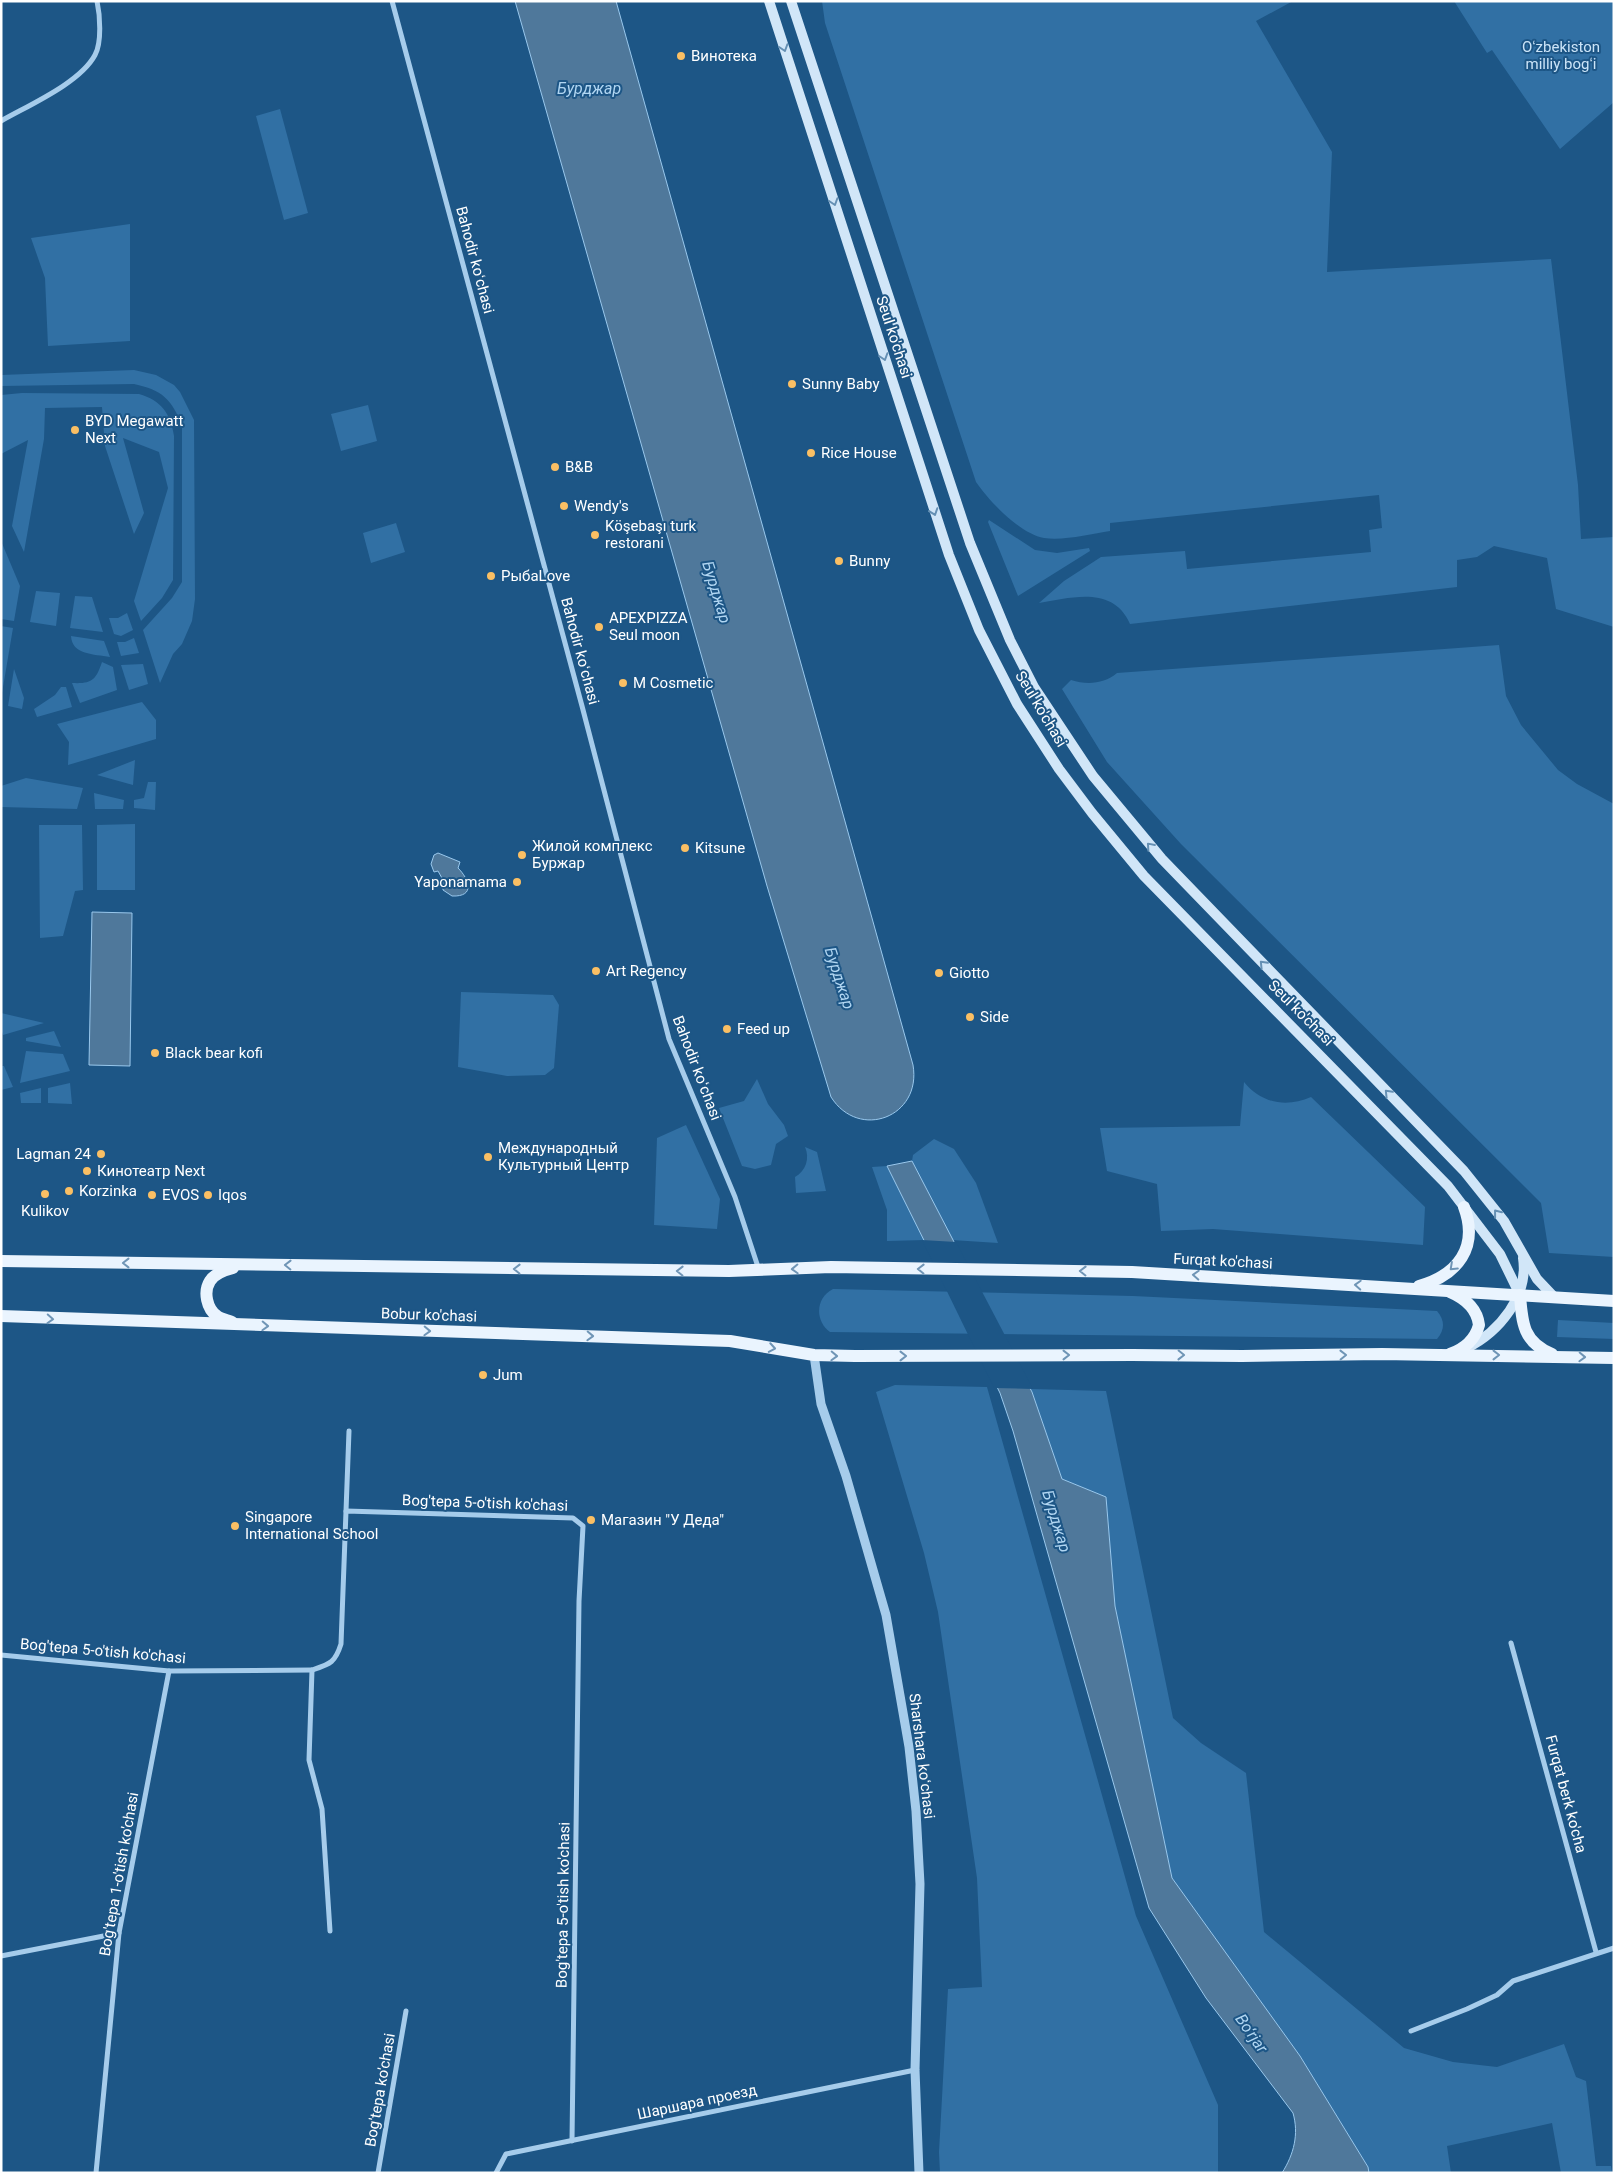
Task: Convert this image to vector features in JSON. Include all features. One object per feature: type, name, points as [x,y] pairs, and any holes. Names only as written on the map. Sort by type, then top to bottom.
[{"type":"main road","name":"Seul ko'chasi","points":[[769,1],[949,555],[979,630],[1017,704],[1075,791],[1144,876],[1448,1186],[1500,1254],[1520,1295]]},
{"type":"main road","name":"Seul ko'chasi","points":[[791,1],[970,543],[1010,640],[1034,687],[1093,776],[1144,839],[1464,1170],[1504,1221],[1536,1279],[1555,1298]]},
{"type":"main road","points":[[1407,1288],[1440,1278],[1461,1260],[1469,1242],[1471,1230],[1464,1207]]},
{"type":"main road","name":"Seul ko'chasi","points":[[1522,1255],[1524,1274],[1520,1295],[1522,1323],[1529,1338],[1540,1349],[1556,1356]]},
{"type":"main road","points":[[1,1261],[760,1270]]},
{"type":"main road","points":[[239,1326],[217,1316],[208,1306],[206,1295],[209,1281],[220,1272],[243,1265]]},
{"type":"main road","name":"Furqat ko'chasi","points":[[760,1270],[830,1268],[1132,1272],[1614,1301]]},
{"type":"main road","points":[[1446,1290],[1468,1303],[1476,1312],[1479,1325],[1474,1336],[1466,1346],[1447,1355]]},
{"type":"main road","points":[[1447,1355],[1474,1345],[1493,1331],[1520,1295]]},
{"type":"main road","name":"Bobur ko'chasi","points":[[1,1316],[239,1326],[730,1340],[814,1355],[1447,1355]]},
{"type":"main road","points":[[1447,1355],[1614,1358]]},
{"type":"street","points":[[1,121],[78,76],[96,54],[100,30],[97,1]]},
{"type":"street","name":"Bahodir koʻchasi","points":[[392,1],[580,696],[669,1039],[735,1197],[760,1270]]},
{"type":"street","name":"Sharshara koʻchasi","points":[[814,1355],[821,1404],[846,1476],[886,1615],[909,1747],[916,1811],[920,1884],[915,2070],[919,2173]]},
{"type":"street","points":[[346,1511],[350,1431]]},
{"type":"street","name":"Bog'tepa 5-o'tish ko'chasi","points":[[1,1655],[169,1671],[312,1670],[329,1664],[337,1656],[341,1644],[346,1511],[573,1518],[582,1526],[579,1601],[572,2141]]},
{"type":"street","name":"Furqat berk ko'cha","points":[[1511,1643],[1596,1952]]},
{"type":"street","points":[[312,1670],[309,1760],[322,1809],[330,1931]]},
{"type":"street","name":"Bog'tepa 1-o'tish ko'chasi","points":[[96,2173],[119,1933],[169,1671]]},
{"type":"street","points":[[1,1956],[119,1933]]},
{"type":"street","points":[[1411,2031],[1467,2010],[1489,1998],[1513,1981],[1596,1952],[1614,1948]]},
{"type":"street","name":"Bog'tepa ko'chasi","points":[[378,2173],[406,2011]]},
{"type":"street","name":"Шаршара проезд","points":[[496,2173],[506,2154],[915,2070]]},
{"type":"green space","points":[[822,1],[1293,1],[1256,21],[1332,152],[1327,272],[1551,259],[1578,485],[1581,539],[1614,537],[1614,627],[1556,609],[1547,558],[1494,546],[1477,557],[1457,560],[1457,587],[1130,624],[1123,612],[1113,604],[1102,599],[1077,597],[1039,603],[1064,581],[1101,557],[1185,551],[1187,569],[1371,552],[1369,530],[1382,528],[1379,495],[1110,523],[1110,531],[1060,539],[1044,538],[1035,535],[1015,524],[976,482],[825,23]]},
{"type":"green space","name":"Oʻzbekiston milliy bogʻi","points":[[1454,1],[1614,1],[1614,102],[1560,149],[1492,50],[1487,53]]},
{"type":"green space","points":[[280,109],[308,213],[284,220],[256,116]]},
{"type":"green space","points":[[130,224],[130,341],[48,346],[45,278],[31,238]]},
{"type":"green space","points":[[134,370],[156,375],[174,385],[180,392],[194,420],[195,599],[192,621],[182,644],[173,654],[160,683],[143,630],[172,598],[182,582],[182,426],[174,409],[170,402],[159,393],[144,386],[134,384],[1,386],[1,375]]},
{"type":"green space","points":[[22,393],[139,394],[153,400],[164,409],[173,428],[174,436],[173,580],[162,598],[141,621],[134,601],[168,488],[159,452],[123,438],[144,513],[134,534],[105,446],[102,407],[45,408],[44,439],[24,552],[12,526],[28,440],[1,454],[1,395]]},
{"type":"green space","points":[[368,405],[377,441],[341,451],[331,414]]},
{"type":"green space","points":[[989,520],[1035,550],[1057,553],[1089,548],[1090,551],[1018,596],[988,522]]},
{"type":"green space","points":[[396,523],[405,552],[371,563],[363,533]]},
{"type":"green space","points":[[1,541],[20,586],[14,621],[1,619]]},
{"type":"green space","points":[[36,591],[60,593],[56,626],[30,622]]},
{"type":"green space","points":[[75,596],[92,597],[103,632],[70,628]]},
{"type":"green space","points":[[127,613],[133,630],[121,636],[114,634],[109,618],[118,618]]},
{"type":"green space","points":[[1,626],[13,628],[1,699]]},
{"type":"green space","points":[[71,636],[104,641],[110,657],[80,650],[75,647]]},
{"type":"green space","points":[[134,638],[139,653],[121,656],[117,642],[125,642]]},
{"type":"green space","points":[[1499,645],[1506,696],[1521,725],[1558,770],[1577,784],[1614,804],[1614,1257],[1549,1253],[1541,1203],[1181,844],[1107,762],[1062,689],[1071,680],[1083,683],[1095,682],[1112,677],[1117,673]]},
{"type":"green space","points":[[102,662],[113,667],[117,690],[80,703],[72,683],[84,683],[92,680],[98,673]]},
{"type":"green space","points":[[143,664],[148,684],[129,690],[121,665]]},
{"type":"green space","points":[[14,669],[24,698],[22,709],[8,706]]},
{"type":"green space","points":[[61,687],[66,687],[72,707],[37,717],[34,709],[55,695]]},
{"type":"green space","points":[[142,702],[156,720],[156,739],[68,765],[69,742],[57,724]]},
{"type":"green space","points":[[135,760],[133,785],[97,775]]},
{"type":"green space","points":[[26,778],[83,788],[77,809],[1,807],[1,786]]},
{"type":"green space","points":[[148,782],[156,782],[155,810],[134,808],[134,800],[144,798]]},
{"type":"green space","points":[[94,793],[124,800],[123,809],[95,809]]},
{"type":"green space","points":[[135,824],[135,890],[97,890],[97,825]]},
{"type":"green space","points":[[39,825],[82,825],[83,890],[75,891],[63,936],[40,938]]},
{"type":"green space","points":[[461,992],[553,995],[559,1005],[554,1068],[545,1075],[507,1076],[458,1067]]},
{"type":"green space","points":[[1,1013],[44,1023],[3,1035]]},
{"type":"green space","points":[[54,1031],[61,1047],[26,1041],[26,1038]]},
{"type":"green space","points":[[26,1051],[63,1054],[70,1071],[20,1083]]},
{"type":"green space","points":[[1,1066],[4,1066],[13,1087],[1,1090]]},
{"type":"green space","points":[[757,1079],[768,1104],[784,1125],[788,1136],[776,1144],[771,1165],[755,1169],[742,1166],[719,1108],[744,1101]]},
{"type":"green space","points":[[1244,1082],[1258,1095],[1274,1102],[1292,1102],[1311,1097],[1425,1207],[1423,1245],[1213,1229],[1161,1231],[1157,1184],[1107,1171],[1100,1128],[1240,1126]]},
{"type":"green space","points":[[70,1083],[72,1104],[48,1103],[48,1088]]},
{"type":"green space","points":[[41,1088],[41,1103],[21,1103],[20,1093]]},
{"type":"green space","points":[[686,1125],[720,1199],[717,1229],[654,1225],[657,1138]]},
{"type":"green space","points":[[934,1139],[954,1149],[976,1183],[998,1243],[952,1240],[912,1161],[913,1155]]},
{"type":"green space","points":[[805,1147],[817,1152],[826,1191],[796,1193],[795,1177],[802,1171],[807,1160]]},
{"type":"green space","points":[[887,1166],[925,1240],[887,1241],[887,1210],[872,1167]]},
{"type":"green space","points":[[833,1289],[1133,1296],[1437,1311],[1442,1318],[1443,1325],[1437,1339],[830,1332],[822,1322],[819,1310],[823,1298]]},
{"type":"green space","points":[[1558,1320],[1614,1323],[1614,1339],[1557,1337]]},
{"type":"green space","points":[[895,1385],[987,1387],[1136,1916],[1218,2105],[1218,2173],[940,2173],[939,2152],[948,1989],[982,1987],[977,1878],[938,1612],[924,1553],[876,1392]]},
{"type":"green space","points":[[1031,1389],[1106,1391],[1173,1718],[1201,1743],[1246,1773],[1264,1932],[1404,2048],[1453,2062],[1497,2067],[1564,2044],[1576,2077],[1586,2081],[1596,2166],[1611,2166],[1612,2173],[1561,2173],[1552,2123],[1447,2146],[1451,2173],[1369,2173],[1368,2167],[1300,2056],[1172,1878],[1115,1606],[1106,1497],[1062,1479]]},
{"type":"water","name":"Бурджар","points":[[515,1],[616,1],[913,1065],[913,1083],[908,1098],[898,1110],[886,1117],[872,1120],[857,1118],[843,1110],[831,1097],[767,886]]},
{"type":"water","points":[[438,853],[460,862],[458,868],[465,877],[468,887],[465,894],[452,896],[443,890],[443,880],[438,871],[434,872],[431,864],[434,855]]},
{"type":"water","points":[[92,912],[132,913],[130,1066],[89,1065]]},
{"type":"water","name":"Бурджар","points":[[912,1161],[1032,1392],[1062,1479],[1106,1497],[1115,1606],[1172,1878],[1300,2056],[1368,2167],[1369,2173],[1282,2173],[1290,2159],[1294,2144],[1296,2129],[1293,2113],[1206,1998],[1149,1908],[1013,1431],[1000,1393],[887,1166]]},
{"type":"pier","points":[[922,1240],[956,1242],[1033,1389],[994,1388]]},
{"type":"place","name":"Винотека","points":[[681,56]]},
{"type":"place","name":"Sunny Baby","points":[[792,384]]},
{"type":"place","name":"BYD Megawatt Next","points":[[75,430]]},
{"type":"place","name":"Rice House","points":[[811,453]]},
{"type":"place","name":"B&B","points":[[555,467]]},
{"type":"place","name":"Wendy's","points":[[564,506]]},
{"type":"place","name":"Köşebaşı turk restorani","points":[[595,535]]},
{"type":"place","name":"Bunny","points":[[839,561]]},
{"type":"place","name":"РыбаLove","points":[[491,576]]},
{"type":"place","name":"APEXPIZZA Seul moon","points":[[599,627]]},
{"type":"place","name":"M Cosmetic","points":[[623,683]]},
{"type":"place","name":"Kitsune","points":[[685,848]]},
{"type":"place","name":"Жилой комплекс Буржар","points":[[522,855]]},
{"type":"place","name":"Yaponamama","points":[[517,882]]},
{"type":"place","name":"Art Regency","points":[[596,971]]},
{"type":"place","name":"Giotto","points":[[939,973]]},
{"type":"place","name":"Side","points":[[970,1017]]},
{"type":"place","name":"Feed up","points":[[727,1029]]},
{"type":"place","name":"Black bear kofi","points":[[155,1053]]},
{"type":"place","name":"Lagman 24","points":[[101,1154]]},
{"type":"place","name":"Международный Культурный Центр","points":[[488,1157]]},
{"type":"place","name":"Кинотеатр Next","points":[[87,1171]]},
{"type":"place","name":"Korzinka","points":[[69,1191]]},
{"type":"place","name":"Kulikov","points":[[45,1194]]},
{"type":"place","name":"EVOS","points":[[152,1195]]},
{"type":"place","name":"Iqos","points":[[208,1195]]},
{"type":"place","name":"Jum","points":[[483,1375]]},
{"type":"place","name":"Магазин \"У Деда\"","points":[[591,1520]]},
{"type":"place","name":"Singapore International School","points":[[235,1526]]},
{"type":"water label","name":"Bo‘rjar","points":[[1252,2033]]}]
